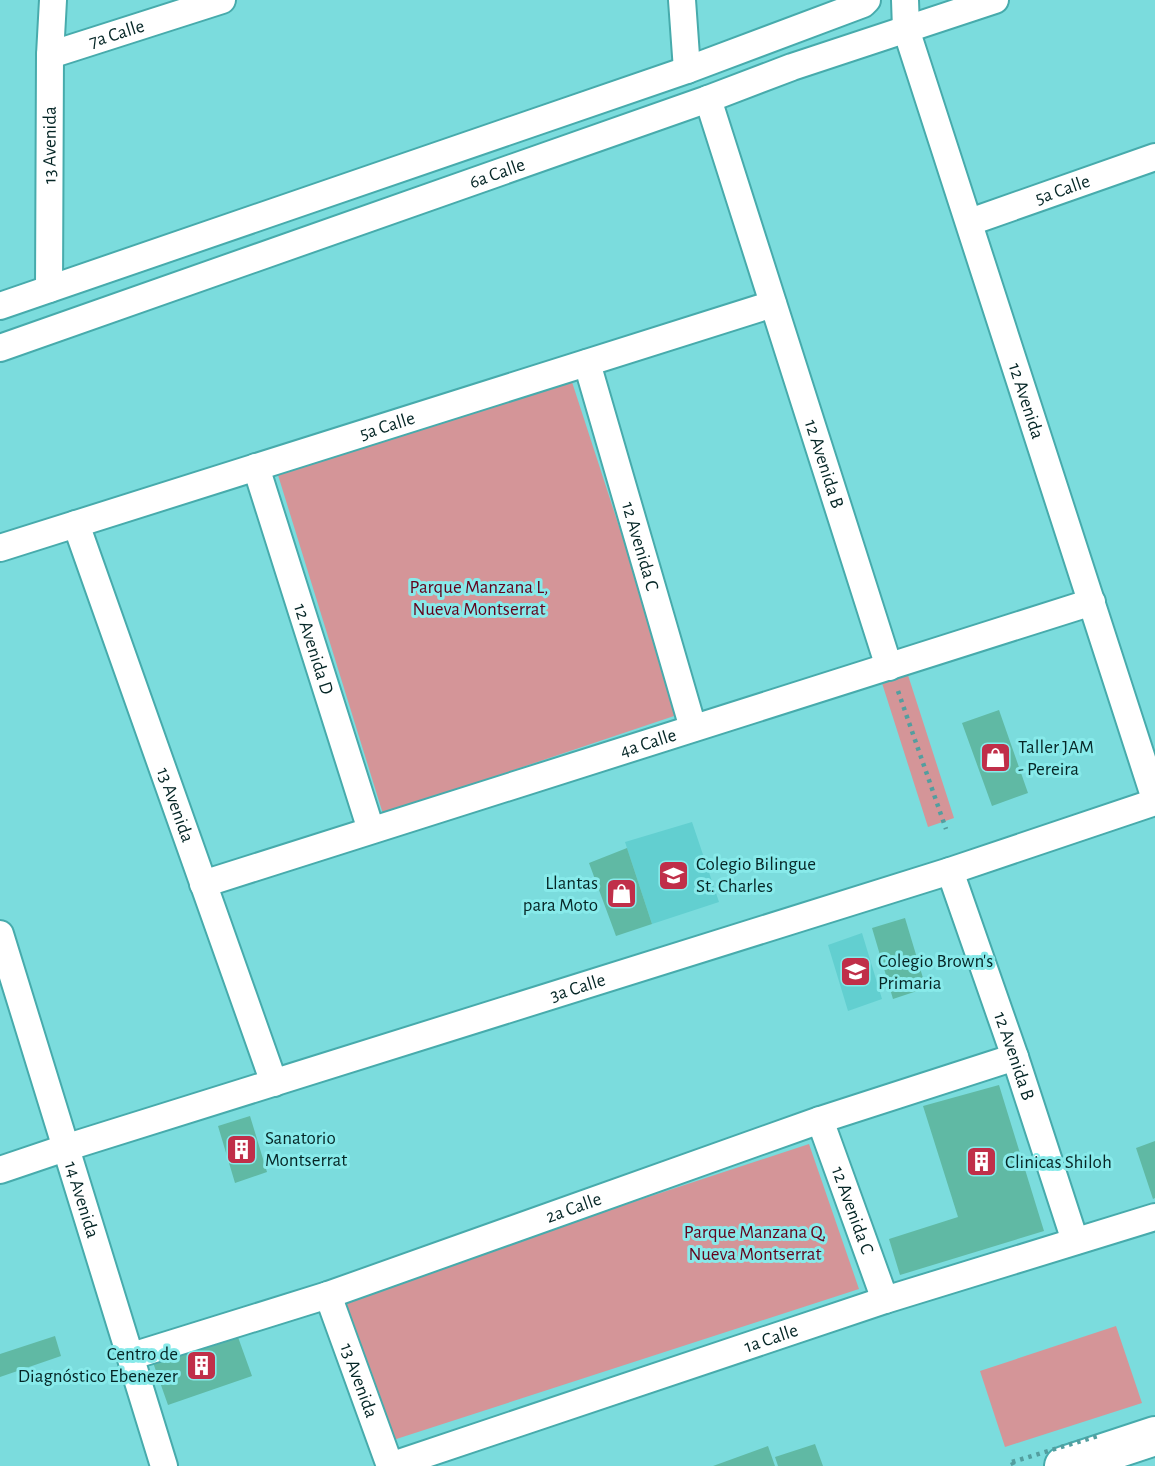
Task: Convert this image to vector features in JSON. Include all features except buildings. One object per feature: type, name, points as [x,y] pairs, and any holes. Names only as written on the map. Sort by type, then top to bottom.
[{"type":"main road","points":[[1064,1466],[1155,1436]]},
{"type":"street","name":"13 Avenida","points":[[49,289],[50,55],[54,0]]},
{"type":"street","name":"7a Calle","points":[[50,55],[222,0]]},
{"type":"street","points":[[682,0],[687,70]]},
{"type":"street","name":"6a Calle","points":[[0,306],[687,70],[863,4],[867,0]]},
{"type":"street","name":"12 Avenida","points":[[905,0],[906,29],[1155,801]]},
{"type":"street","name":"6a Calle","points":[[0,348],[792,67],[995,0]]},
{"type":"street","name":"12 Avenida B","points":[[708,99],[889,667]]},
{"type":"street","name":"5a Calle","points":[[970,222],[1155,157]]},
{"type":"street","name":"5a Calle","points":[[0,548],[773,304]]},
{"type":"street","name":"12 Avenida C","points":[[587,363],[693,728]]},
{"type":"street","name":"12 Avenida D","points":[[256,467],[371,830]]},
{"type":"street","name":"13 Avenida","points":[[76,524],[274,1083]]},
{"type":"street","name":"4a Calle","points":[[203,884],[1092,602]]},
{"type":"street","name":"3a Calle","points":[[0,1170],[950,871],[1155,801]]},
{"type":"street","name":"12 Avenida B","points":[[950,871],[1076,1241]]},
{"type":"street","name":"14 Avenida","points":[[2,948],[68,1147],[164,1466]]},
{"type":"street","name":"2a Calle","points":[[132,1356],[328,1295],[820,1120],[1015,1057]]},
{"type":"street","name":"12 Avenida C","points":[[820,1120],[885,1300]]},
{"type":"street","name":"1a Calle","points":[[390,1466],[885,1300],[1155,1217]]},
{"type":"street","name":"13 Avenida","points":[[328,1295],[390,1466]]},
{"type":"path","points":[[889,667],[946,828]]},
{"type":"path","points":[[1014,1466],[1012,1462],[1101,1435]]},
{"type":"shaded area","name":"Colegio Bilingue St. Charles","points":[[692,822],[719,902],[652,924],[625,842]]},
{"type":"shaded area","name":"Colegio Brown's Primaria","points":[[862,933],[882,999],[848,1011],[828,945]]},
{"type":"green space","name":"Parque Manzana L, Nueva Montserrat","points":[[572,382],[680,714],[383,814],[278,475]]},
{"type":"green space","points":[[907,672],[954,818],[928,827],[881,680]]},
{"type":"green space","name":"Parque Manzana Q, Nueva Montserrat","points":[[809,1144],[859,1289],[384,1443],[336,1300]]},
{"type":"green space","points":[[1116,1326],[1142,1403],[1005,1447],[980,1371]]},
{"type":"place","name":"Taller JAM - Pereira","points":[[995,758]]},
{"type":"place","name":"Colegio Bilingue St. Charles","points":[[673,875]]},
{"type":"place","name":"Llantas para Moto","points":[[621,894]]},
{"type":"place","name":"Colegio Brown's Primaria","points":[[855,972]]},
{"type":"place","name":"Sanatorio Montserrat","points":[[242,1149]]},
{"type":"place","name":"Clinicas Shiloh","points":[[982,1162]]},
{"type":"place","name":"Centro de Diagnóstico Ebenezer","points":[[201,1365]]}]
